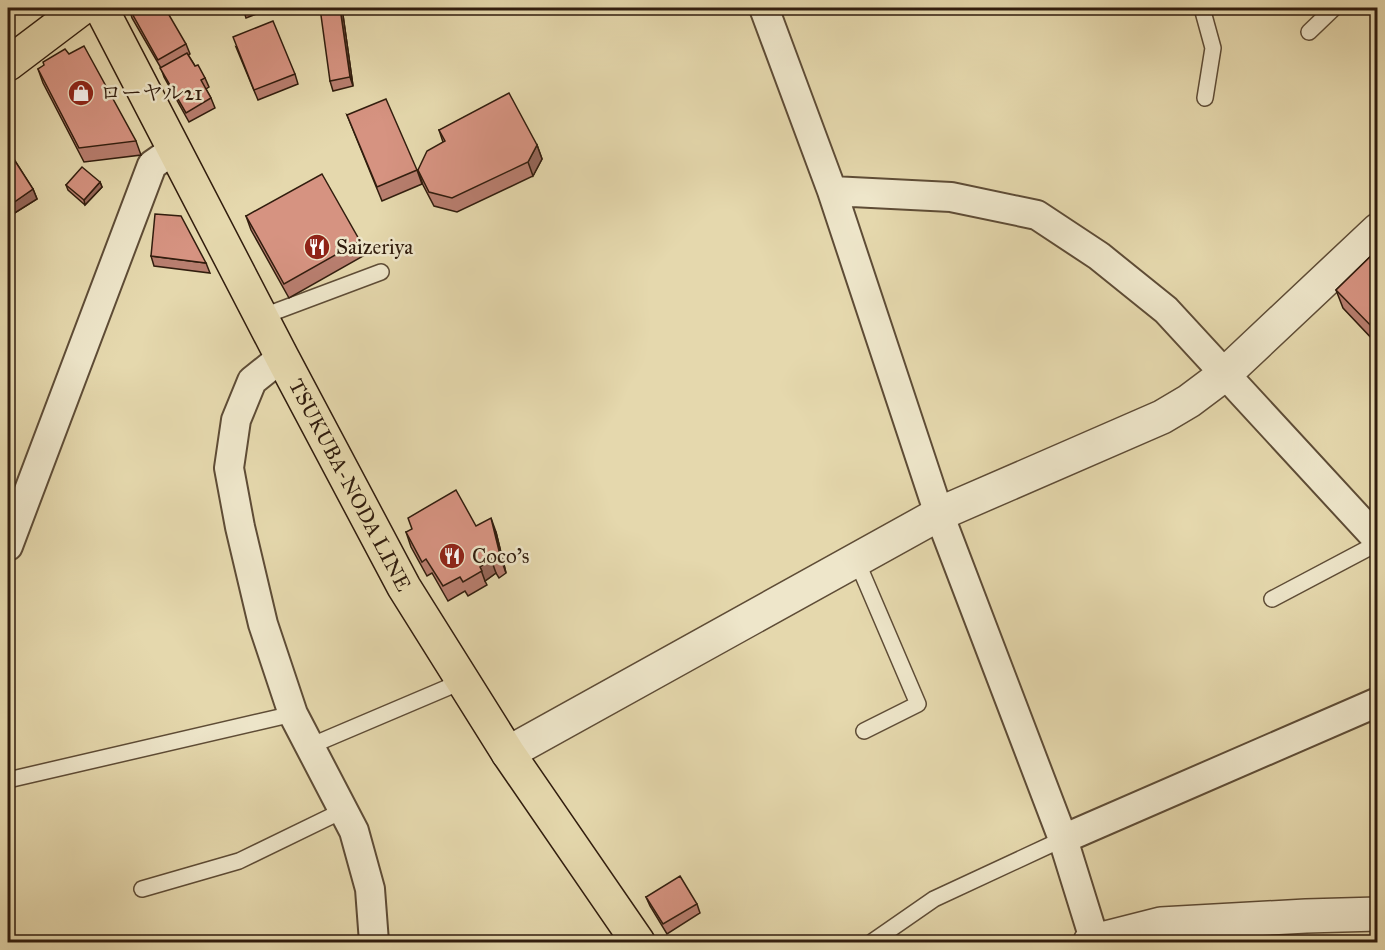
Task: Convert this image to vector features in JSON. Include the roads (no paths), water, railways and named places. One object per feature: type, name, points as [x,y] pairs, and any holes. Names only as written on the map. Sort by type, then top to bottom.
[{"type":"main road","points":[[8,64],[82,8]]},
{"type":"main road","name":"TSUKUBA-NODA LINE","points":[[101,8],[404,587],[508,753],[638,942]]},
{"type":"street","points":[[764,8],[832,191],[939,514],[1063,839],[1093,942],[1161,924],[1377,914]]},
{"type":"street","points":[[8,546],[152,165],[175,149]]},
{"type":"street","points":[[832,191],[951,196],[1037,215],[1099,256],[1166,310],[1377,542]]},
{"type":"street","points":[[508,753],[939,514],[1162,417],[1189,401],[1225,374],[1377,230]]},
{"type":"street","points":[[282,357],[252,381],[236,420],[229,468],[240,527],[263,624],[293,714],[354,831],[370,889],[374,942]]},
{"type":"street","points":[[1063,839],[1377,702]]},
{"type":"lane","points":[[1202,8],[1213,48],[1206,98]]},
{"type":"lane","points":[[1310,32],[1334,8]]},
{"type":"lane","points":[[261,316],[381,272]]},
{"type":"lane","points":[[1272,598],[1377,542]]},
{"type":"lane","points":[[856,559],[918,704],[864,730]]},
{"type":"lane","points":[[310,746],[463,681]]},
{"type":"lane","points":[[8,780],[293,714]]},
{"type":"lane","points":[[142,889],[239,861],[344,810]]},
{"type":"lane","points":[[872,942],[934,899],[1063,839]]},
{"type":"place","name":"ローヤル21","points":[[81,93]]},
{"type":"place","name":"Saizeriya","points":[[317,247]]},
{"type":"place","name":"Coco's","points":[[452,556]]}]
